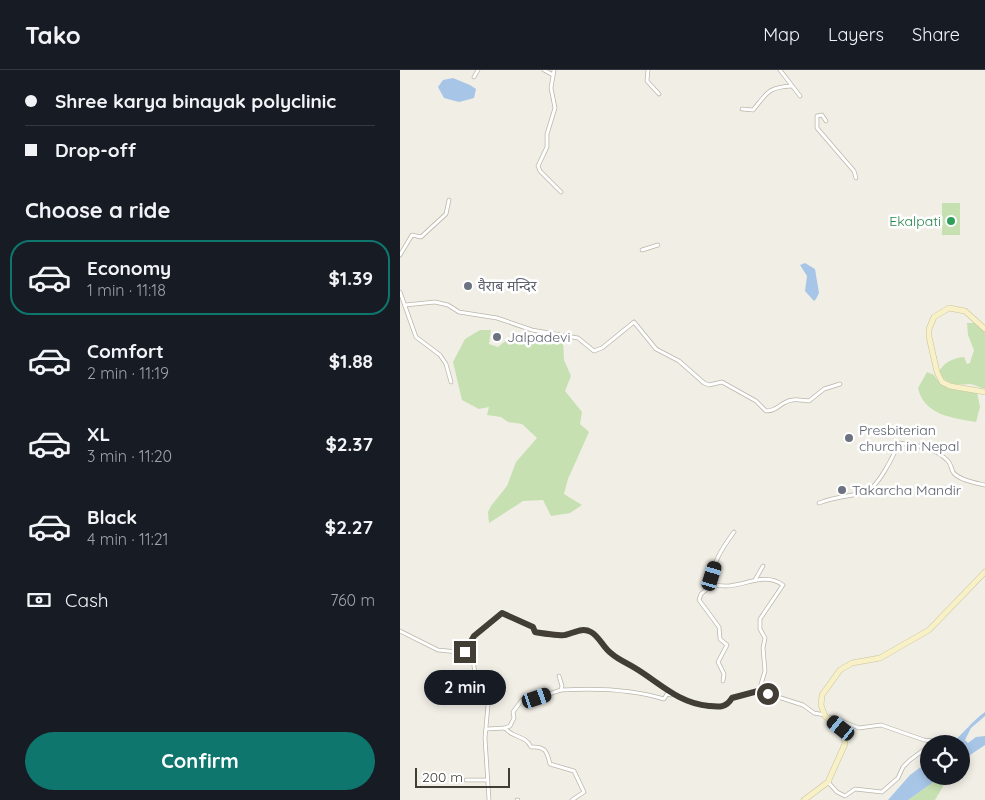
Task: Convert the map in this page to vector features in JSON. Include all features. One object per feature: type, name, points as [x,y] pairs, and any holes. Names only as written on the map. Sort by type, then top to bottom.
[{"type":"main road","points":[[985,329],[965,311],[949,308],[934,317],[929,328],[929,338],[937,372],[942,382],[950,386],[985,392]]},
{"type":"main road","points":[[804,800],[828,782],[846,738],[841,728],[827,717],[821,705],[822,695],[843,666],[880,658],[928,630],[985,572]]},
{"type":"street","points":[[474,77],[478,70]]},
{"type":"street","points":[[544,70],[553,75]]},
{"type":"street","points":[[554,70],[551,88],[555,108],[547,134],[547,147],[538,166],[540,171],[561,192]]},
{"type":"street","points":[[648,70],[647,81],[659,94]]},
{"type":"street","points":[[780,70],[800,96]]},
{"type":"street","points":[[742,109],[752,110],[764,94],[772,88],[792,86]]},
{"type":"street","points":[[826,121],[822,116],[817,116],[817,128],[854,171],[856,178]]},
{"type":"street","points":[[400,255],[412,235],[421,237],[446,214],[450,200]]},
{"type":"street","points":[[642,250],[658,245]]},
{"type":"street","points":[[400,292],[416,337],[440,355],[446,364],[451,382]]},
{"type":"street","points":[[405,305],[435,302],[448,305],[459,312],[497,318],[532,330],[578,338],[594,351],[602,348],[634,322],[656,349],[679,361],[704,383],[709,385],[722,382],[756,401],[766,411],[776,410],[785,402],[795,399],[809,401],[824,389],[840,384]]},
{"type":"street","points":[[820,503],[837,496],[867,492],[882,476],[888,461],[894,456],[898,443],[920,445],[936,452],[950,462],[953,472],[958,476],[985,485]]},
{"type":"street","points":[[713,584],[712,576],[720,554],[734,532]]},
{"type":"street","points":[[755,580],[764,566]]},
{"type":"street","points":[[723,681],[724,674],[718,662],[727,645],[720,639],[719,627],[699,600],[701,594],[713,584],[737,587],[755,580],[773,580],[783,585],[760,619],[760,629],[764,638],[764,671],[758,691]]},
{"type":"street","points":[[468,653],[474,636],[500,614],[533,627],[535,632],[540,633],[547,632],[564,635],[579,630],[588,630],[597,636],[610,654],[636,669],[673,696]]},
{"type":"street","points":[[400,631],[438,650],[468,653],[473,659],[476,681],[488,705],[485,738],[486,780],[489,800]]},
{"type":"street","points":[[559,676],[562,686],[561,690]]},
{"type":"street","points":[[487,729],[510,726],[514,718],[513,712],[522,700],[530,696],[537,698],[561,690],[600,690],[646,694],[664,699],[667,694],[699,706],[720,707],[728,703],[732,698],[758,691],[803,705],[814,713],[831,717],[859,728],[881,725],[920,739]]},
{"type":"street","points":[[504,728],[512,735],[522,737],[531,747],[541,747],[546,750],[550,764],[574,771],[584,792],[572,800]]},
{"type":"street","points":[[828,782],[836,792],[845,796],[855,789],[882,792],[898,778],[903,767],[920,752]]},
{"type":"street","points":[[466,780],[486,780]]},
{"type":"green space","name":"Ekalpati","points":[[942,203],[960,203],[960,235],[942,235]]},
{"type":"green space","points":[[967,323],[974,323],[985,332],[985,389],[972,384],[948,382],[939,372],[946,364],[956,358],[964,357],[967,364],[970,363],[974,350],[968,335]]},
{"type":"green space","points":[[480,330],[491,330],[489,344],[498,347],[509,338],[518,342],[525,334],[539,338],[563,338],[564,360],[571,376],[565,391],[582,412],[580,424],[589,432],[568,479],[564,494],[582,505],[570,513],[551,516],[543,500],[523,501],[489,523],[488,512],[491,506],[507,486],[516,462],[537,438],[522,424],[508,422],[501,417],[487,415],[489,407],[479,409],[462,400],[453,362],[465,339]]},
{"type":"green space","points":[[927,372],[952,389],[977,392],[980,407],[976,422],[940,414],[926,404],[918,388]]},
{"type":"green space","points":[[929,785],[944,785],[935,800],[908,800]]},
{"type":"water","points":[[453,78],[476,89],[474,98],[459,102],[444,98],[438,87],[443,80]]},
{"type":"water","points":[[805,263],[815,269],[819,293],[814,301],[805,291],[807,276],[800,265]]},
{"type":"water","points":[[985,712],[985,716],[971,728],[968,735],[960,735]]},
{"type":"water","points":[[985,736],[985,745],[970,755],[970,742],[976,737]]},
{"type":"water","points":[[920,768],[920,785],[929,785],[908,800],[888,800],[910,775]]},
{"type":"place","name":"Ekalpati","points":[[951,221]]},
{"type":"place","name":"वैराब मन्दिर","points":[[468,286]]},
{"type":"place","name":"Jalpadevi","points":[[497,337]]},
{"type":"place","name":"Presbiterian church in Nepal","points":[[849,438]]},
{"type":"place","name":"Takarcha Mandir","points":[[842,490]]},
{"type":"route","points":[[465,652],[468,653],[474,636],[492,622],[498,614],[502,613],[533,627],[535,632],[540,633],[547,632],[564,635],[579,630],[588,630],[597,636],[610,654],[636,669],[673,696],[699,706],[720,707],[728,703],[732,698],[758,691],[768,694]]}]
